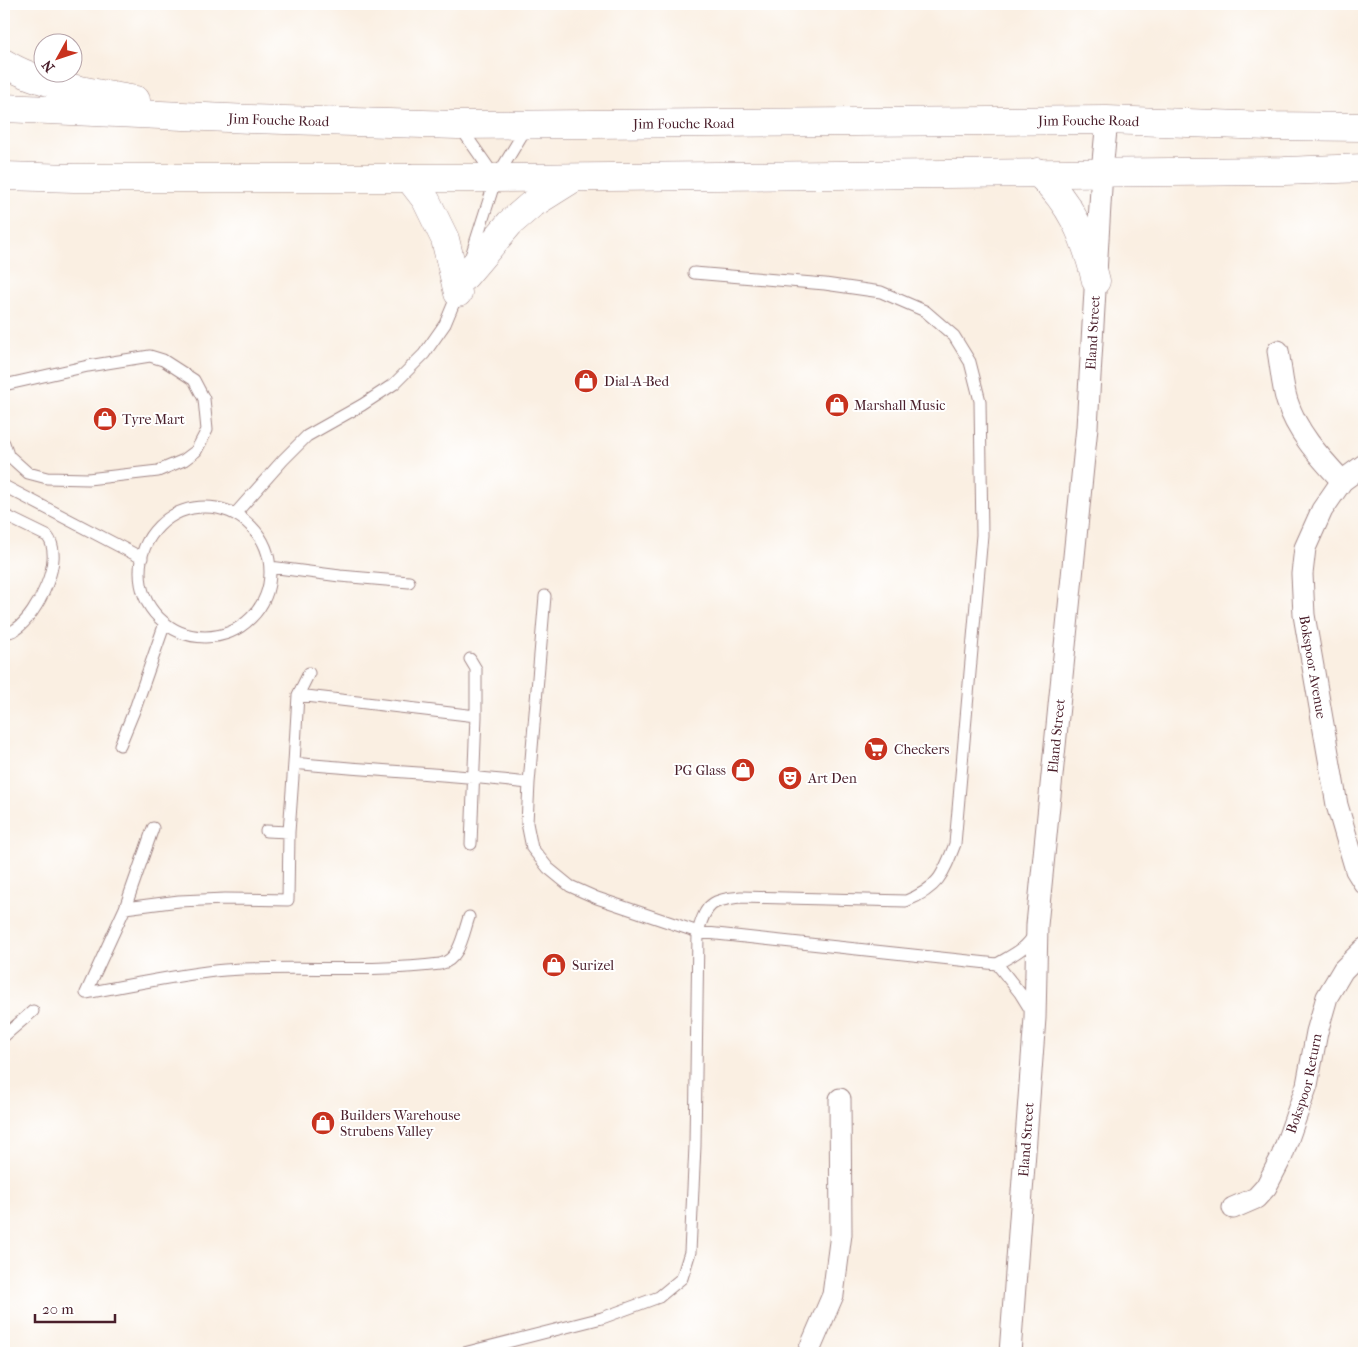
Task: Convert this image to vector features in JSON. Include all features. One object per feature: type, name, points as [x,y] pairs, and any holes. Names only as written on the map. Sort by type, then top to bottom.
[{"type":"street","points":[[4,63],[42,81],[125,98],[250,119]]},
{"type":"street","name":"Jim Fouche Road","points":[[4,108],[250,119],[458,125],[1107,120],[1268,126],[1364,127]]},
{"type":"street","name":"Eland Street","points":[[1010,1353],[1035,1018],[1038,925],[1086,436],[1102,171],[1107,120]]},
{"type":"street","points":[[4,176],[74,178],[574,178],[1102,171],[1284,171],[1364,168]]},
{"type":"street","points":[[1037,172],[1062,198],[1077,222],[1088,248],[1096,281]]},
{"type":"street","points":[[4,190],[74,178]]},
{"type":"street","points":[[409,178],[426,200],[445,239],[462,285]]},
{"type":"street","points":[[462,285],[510,223],[531,205],[574,178]]},
{"type":"street","points":[[1278,351],[1287,401],[1302,433],[1342,481]]},
{"type":"street","name":"Bokspoor Avenue","points":[[1364,465],[1342,481],[1322,510],[1305,548],[1302,574],[1304,615],[1337,806],[1356,870],[1364,883]]},
{"type":"street","name":"Bokspoor Return","points":[[1233,1208],[1256,1198],[1266,1186],[1282,1156],[1307,1085],[1317,1032],[1327,997],[1343,970],[1364,949]]},
{"type":"street","points":[[808,1353],[833,1295],[840,1234],[840,1099]]},
{"type":"lane","points":[[458,125],[496,178]]},
{"type":"lane","points":[[235,514],[307,436],[362,405],[394,384],[424,354],[445,324],[462,285],[496,178],[529,125]]},
{"type":"lane","points":[[464,1353],[602,1318],[659,1297],[682,1278],[690,1252],[695,1146],[698,932],[702,916],[710,905],[723,899],[741,897],[906,901],[920,896],[932,887],[944,872],[955,844],[982,535],[980,401],[970,362],[954,336],[925,311],[881,292],[826,284],[694,273]]},
{"type":"lane","points":[[4,385],[88,366],[150,356],[163,360],[194,380],[204,399],[207,430],[196,451],[184,460],[158,472],[88,479],[47,478],[28,473],[8,455],[4,443]]},
{"type":"lane","points":[[4,486],[142,558]]},
{"type":"lane","points":[[196,508],[216,508],[235,514],[249,524],[260,536],[267,551],[270,567],[269,588],[261,606],[248,622],[237,630],[211,637],[186,635],[164,623],[152,610],[144,594],[140,576],[142,558],[149,540],[161,524],[177,513],[196,508]]},
{"type":"lane","points":[[4,515],[47,536],[52,542],[53,548],[53,559],[44,594],[22,624],[16,630],[6,634]]},
{"type":"lane","points":[[270,567],[409,582]]},
{"type":"lane","points":[[544,596],[527,823],[532,848],[548,868],[570,886],[597,898],[698,932],[997,964],[1022,949],[1031,940],[1038,925]]},
{"type":"lane","points":[[120,745],[136,706],[164,623]]},
{"type":"lane","points":[[470,659],[476,669],[471,844]]},
{"type":"lane","points":[[125,908],[179,901],[216,899],[288,900],[289,832],[298,695],[309,673]]},
{"type":"lane","points":[[298,695],[476,716]]},
{"type":"lane","points":[[294,763],[529,783]]},
{"type":"lane","points":[[153,828],[125,908],[86,993],[224,970],[356,969],[440,964],[450,960],[459,948],[469,917]]},
{"type":"lane","points":[[266,831],[289,832]]},
{"type":"lane","points":[[997,964],[1020,993],[1035,1018]]},
{"type":"lane","points":[[4,1036],[33,1012]]},
{"type":"place","name":"Dial-A-Bed","points":[[586,381]]},
{"type":"place","name":"Marshall Music","points":[[837,405]]},
{"type":"place","name":"Tyre Mart","points":[[105,419]]},
{"type":"place","name":"Checkers","points":[[876,749]]},
{"type":"place","name":"PG Glass","points":[[743,770]]},
{"type":"place","name":"Art Den","points":[[790,778]]},
{"type":"place","name":"Surizel","points":[[554,965]]},
{"type":"place","name":"Builders Warehouse Strubens Valley","points":[[323,1123]]}]
